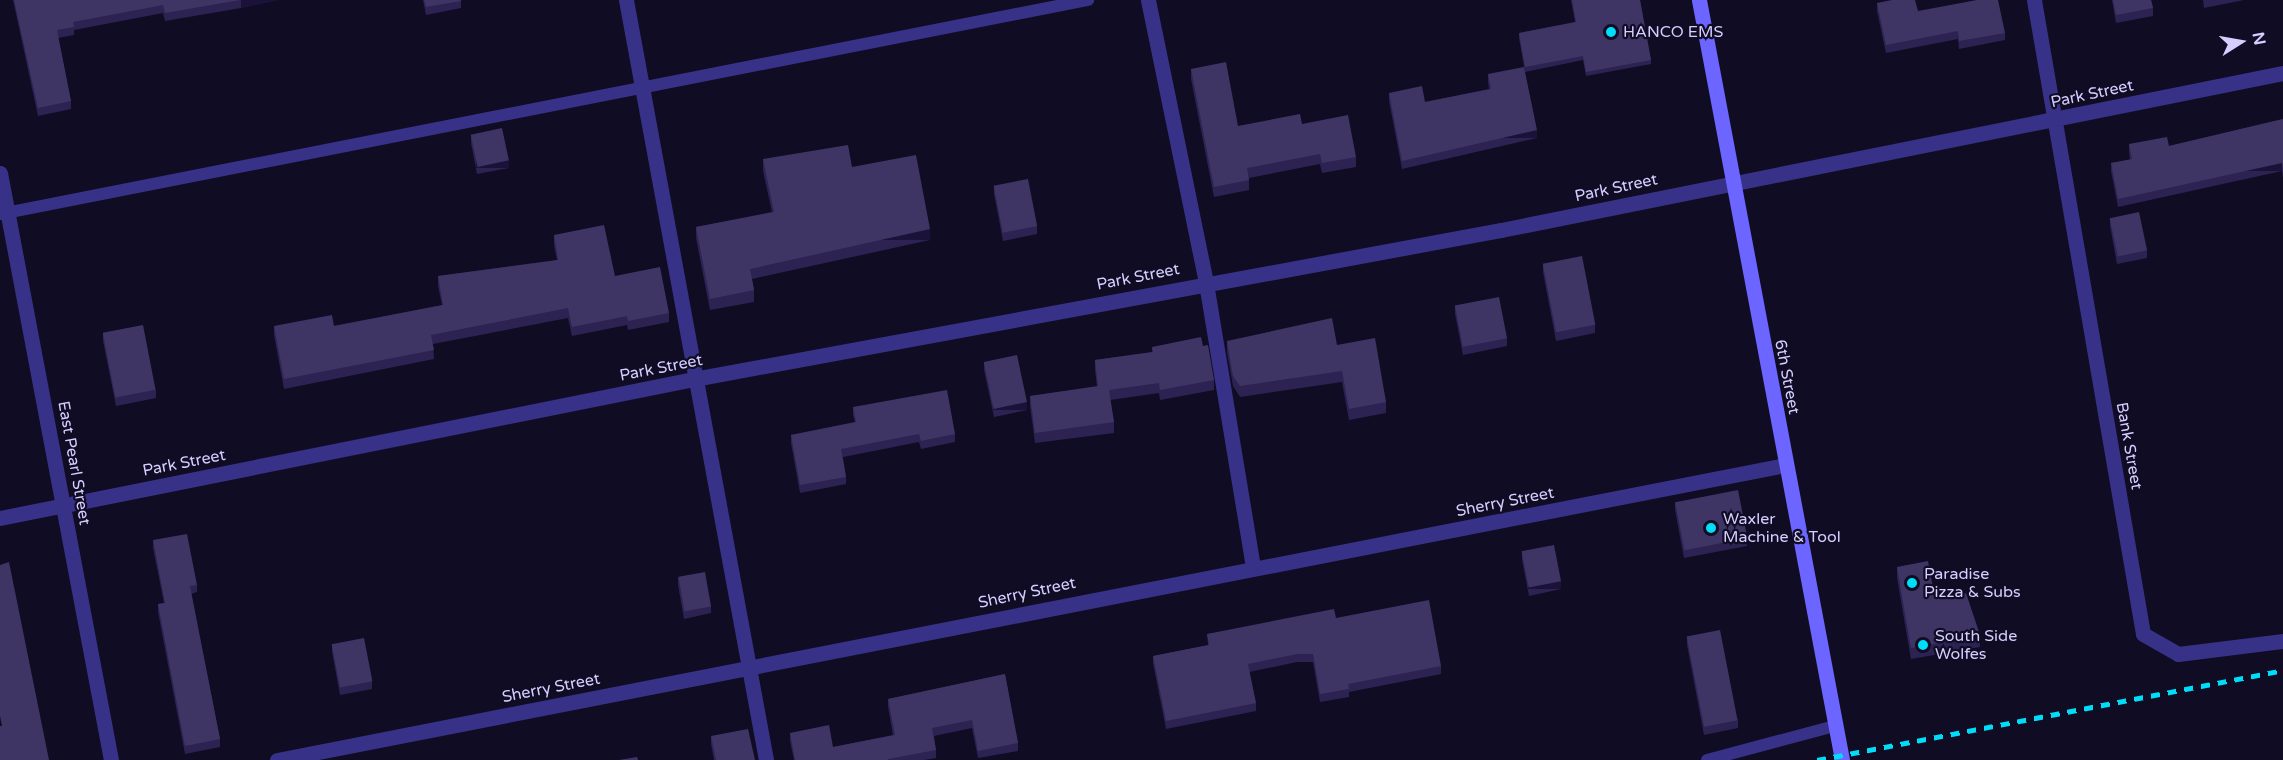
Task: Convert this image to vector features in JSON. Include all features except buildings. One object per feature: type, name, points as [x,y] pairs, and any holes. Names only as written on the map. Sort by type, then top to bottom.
[{"type":"street","points":[[626,0],[747,671],[766,760]]},
{"type":"street","points":[[1148,0],[1206,283],[1253,567]]},
{"type":"street","name":"6th Street","points":[[1699,0],[1842,760]]},
{"type":"street","points":[[2034,0],[2056,120]]},
{"type":"street","name":"Park Street","points":[[0,518],[694,379],[1733,185],[2283,73]]},
{"type":"street","name":"Bank Street","points":[[2056,120],[2143,634],[2178,654],[2283,641]]},
{"type":"street","name":"East Pearl Street","points":[[0,173],[4,214],[63,505],[111,760]]},
{"type":"street","name":"Sherry Street","points":[[277,760],[747,671],[1253,567],[1785,465]]},
{"type":"lane","points":[[4,214],[643,92],[1088,0]]},
{"type":"lane","points":[[1707,760],[1835,726]]},
{"type":"railway","points":[[1817,760],[2283,670]]},
{"type":"place","name":"HANCO EMS","points":[[1611,32]]},
{"type":"place","name":"Waxler Machine & Tool","points":[[1711,528]]},
{"type":"place","name":"Paradise Pizza & Subs","points":[[1912,583]]},
{"type":"place","name":"South Side Wolfes","points":[[1923,645]]}]
